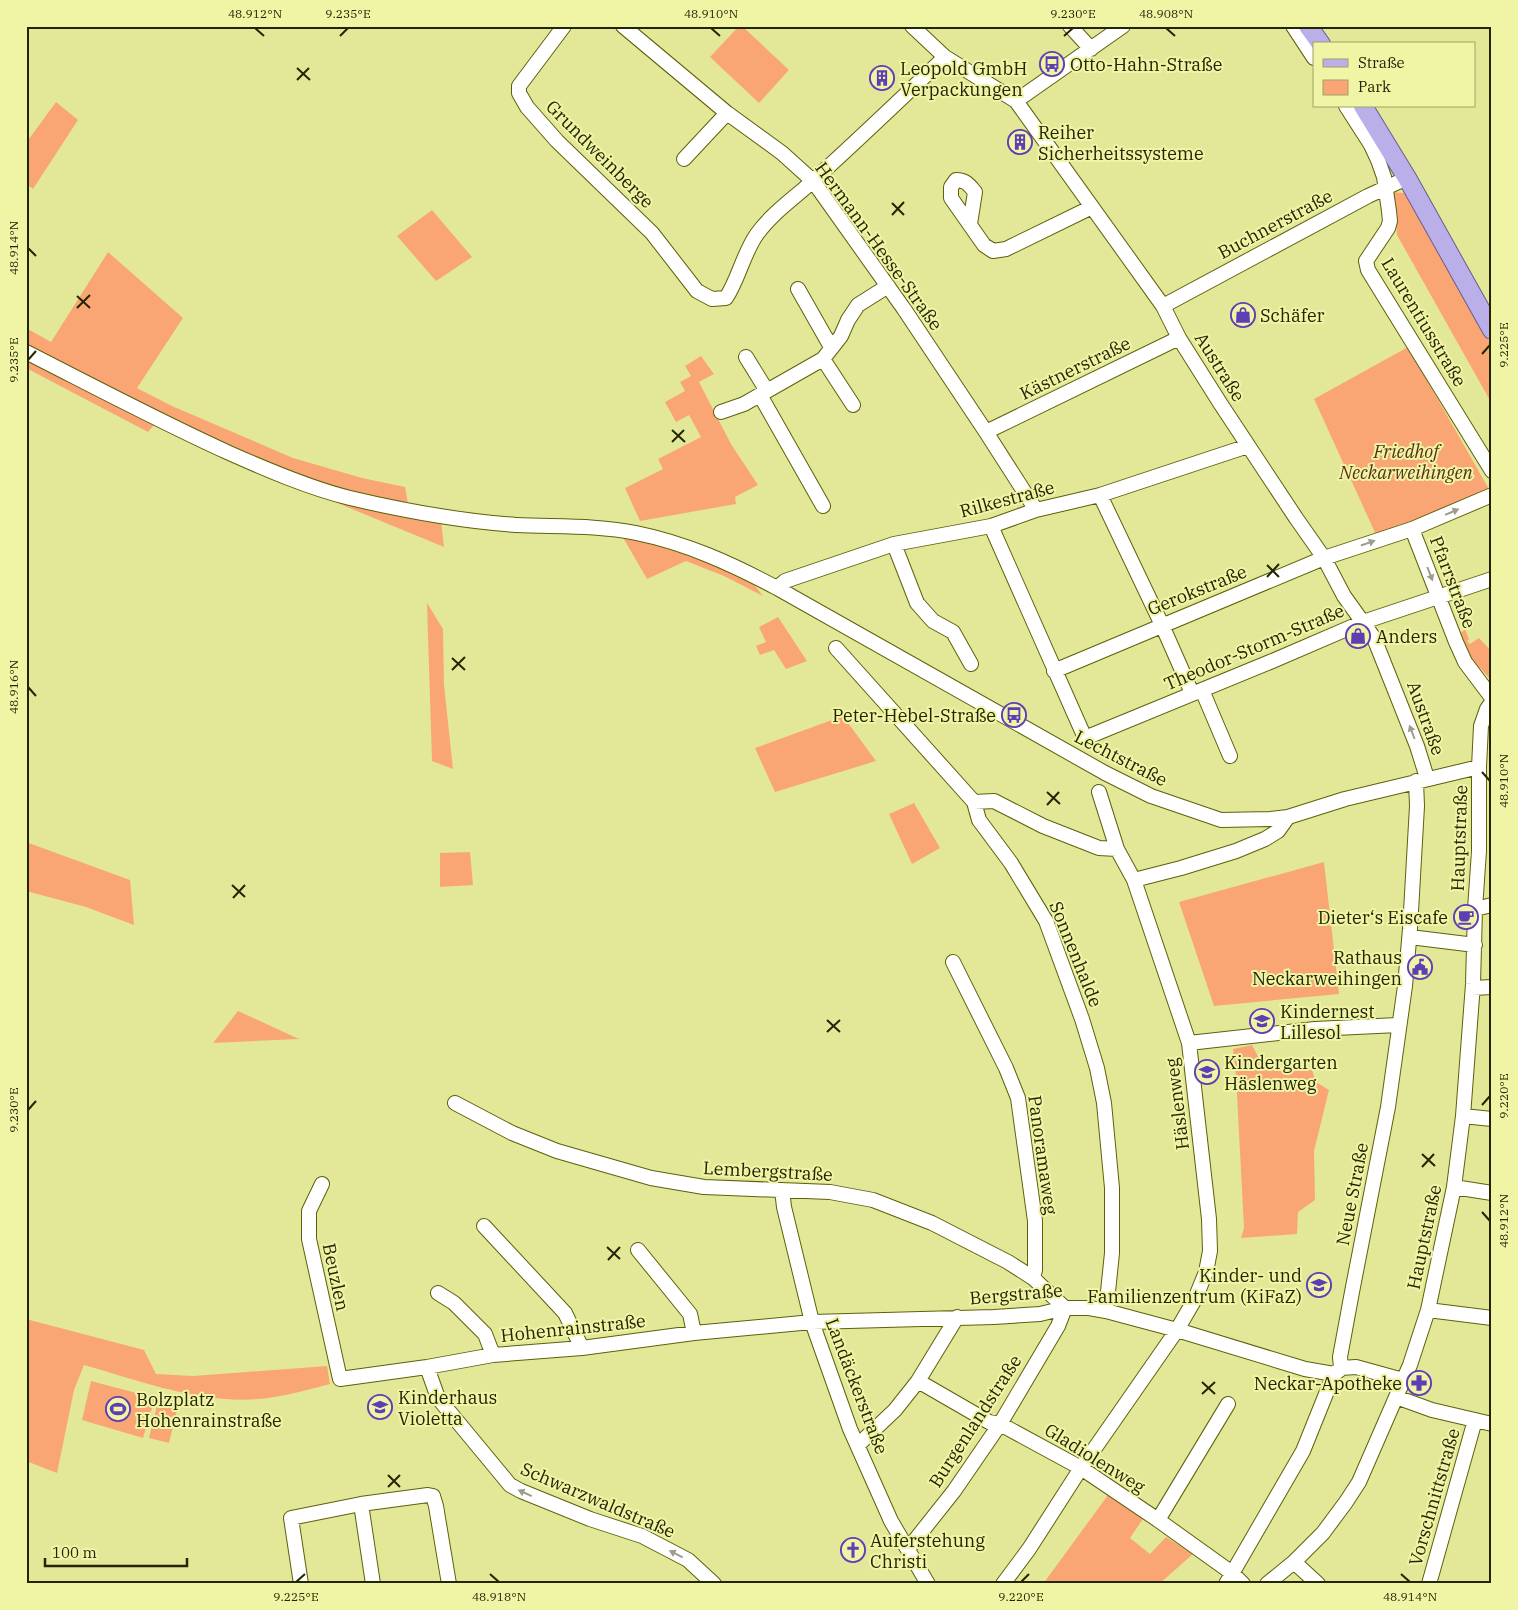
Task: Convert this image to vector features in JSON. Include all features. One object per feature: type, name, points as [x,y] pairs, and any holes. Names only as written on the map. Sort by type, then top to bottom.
[{"type":"main road","points":[[1308,26],[1320,42]]},
{"type":"main road","points":[[1364,108],[1407,178],[1492,330]]},
{"type":"street","name":"Grundweinberge","points":[[564,26],[519,86],[526,107],[557,141],[652,234],[697,291],[712,300],[726,298],[734,285],[743,258],[758,233],[782,207],[813,181]]},
{"type":"street","name":"Hermann-Hesse-Straße","points":[[623,26],[728,113],[782,153],[813,181],[888,286],[1036,510]]},
{"type":"street","name":"Austraße","points":[[912,26],[945,57],[1016,102],[1163,306],[1179,338],[1248,446],[1324,558],[1344,596],[1374,638],[1418,746],[1422,779]]},
{"type":"street","points":[[1070,26],[1091,49]]},
{"type":"street","points":[[1016,102],[1122,26]]},
{"type":"street","points":[[1293,26],[1313,56]]},
{"type":"street","points":[[813,181],[945,57]]},
{"type":"street","points":[[1347,108],[1378,160],[1385,188]]},
{"type":"street","points":[[684,158],[728,113]]},
{"type":"street","name":"Buchnerstraße","points":[[1163,306],[1368,196],[1407,178]]},
{"type":"street","name":"Laurentiusstraße","points":[[1385,188],[1390,221],[1388,228],[1368,256],[1367,266],[1492,471]]},
{"type":"street","points":[[970,224],[984,245],[993,251],[1006,250],[1092,207]]},
{"type":"street","points":[[721,412],[744,404],[823,359],[841,336],[848,320],[858,305],[888,286]]},
{"type":"street","points":[[798,289],[831,347]]},
{"type":"street","name":"Kästnerstraße","points":[[986,432],[1179,338]]},
{"type":"street","name":"Lechtstraße","points":[[26,352],[193,436],[270,471],[348,498],[436,516],[516,525],[559,526],[635,533],[682,545],[707,554],[732,564],[777,588],[1105,773],[1151,796],[1221,820],[1270,819],[1288,816],[1422,779],[1479,767]]},
{"type":"street","points":[[746,357],[823,506]]},
{"type":"street","points":[[823,359],[853,405]]},
{"type":"street","name":"Rilkestraße","points":[[777,588],[785,581],[894,544],[991,526],[1036,510],[1100,495],[1248,446]]},
{"type":"street","points":[[1100,495],[1162,625],[1230,756]]},
{"type":"street","points":[[1412,529],[1492,495]]},
{"type":"street","points":[[991,526],[1054,670]]},
{"type":"street","name":"Gerokstraße","points":[[1054,670],[1324,558],[1412,529]]},
{"type":"street","name":"Pfarrstraße","points":[[1412,529],[1465,662],[1492,698]]},
{"type":"street","points":[[894,544],[917,603],[933,621],[953,632],[971,664]]},
{"type":"street","name":"Theodor-Storm-Straße","points":[[1054,670],[1085,738],[1363,622],[1492,579]]},
{"type":"street","name":"Sonnenhalde","points":[[836,648],[974,802],[979,820],[1011,863],[1046,921],[1082,1019],[1097,1068],[1104,1104],[1112,1188],[1112,1253],[1106,1311]]},
{"type":"street","name":"Hauptstraße","points":[[1268,1584],[1294,1562],[1334,1518],[1359,1482],[1410,1365],[1428,1310],[1454,1187],[1463,1116],[1473,988],[1479,851],[1486,808],[1479,767],[1483,717],[1492,702]]},
{"type":"street","name":"Neue Straße","points":[[1229,1578],[1304,1451],[1338,1371],[1388,1107],[1398,1025],[1405,986],[1417,806],[1422,779]]},
{"type":"street","name":"Häslenweg","points":[[1003,1584],[1029,1549],[1081,1468],[1177,1330],[1195,1299],[1206,1272],[1210,1251],[1209,1219],[1189,1043],[1134,880],[1117,849],[1099,792]]},
{"type":"street","points":[[974,802],[994,801],[1043,826],[1099,848],[1117,849]]},
{"type":"street","points":[[1134,880],[1236,851],[1265,839],[1278,831],[1288,816]]},
{"type":"street","points":[[1475,909],[1492,904]]},
{"type":"street","points":[[1418,938],[1475,945]]},
{"type":"street","name":"Panoramaweg","points":[[953,962],[1006,1068],[1018,1098],[1035,1221],[1035,1270],[1033,1278]]},
{"type":"street","points":[[1473,988],[1492,988]]},
{"type":"street","points":[[1189,1043],[1315,1029],[1398,1025]]},
{"type":"street","name":"Lembergstraße","points":[[454,1103],[512,1133],[557,1151],[635,1173],[704,1187],[830,1192],[873,1200],[932,1223],[1008,1262],[1033,1278],[1065,1308]]},
{"type":"street","points":[[1463,1116],[1492,1119]]},
{"type":"street","name":"Beuzlen","points":[[322,1184],[309,1211],[309,1238],[340,1379]]},
{"type":"street","points":[[1454,1187],[1492,1194]]},
{"type":"street","name":"Landäckerstraße","points":[[782,1190],[784,1207],[812,1322],[850,1429],[891,1521],[928,1584]]},
{"type":"street","points":[[484,1226],[564,1313],[582,1348]]},
{"type":"street","points":[[638,1250],[690,1314],[694,1333]]},
{"type":"street","points":[[438,1293],[454,1303],[484,1334],[493,1355]]},
{"type":"street","name":"Bergstraße","points":[[812,1322],[994,1317],[1040,1314],[1065,1308],[1089,1308],[1177,1330],[1305,1369],[1338,1371],[1356,1367],[1403,1380]]},
{"type":"street","name":"Burgenlandstraße","points":[[908,1549],[954,1491],[1000,1424],[1058,1326],[1065,1308]]},
{"type":"street","points":[[1428,1310],[1492,1318]]},
{"type":"street","points":[[858,1445],[895,1410],[918,1381],[957,1317]]},
{"type":"street","name":"Hohenrainstraße","points":[[340,1379],[428,1367],[493,1355],[582,1348],[694,1333],[812,1322]]},
{"type":"street","name":"Schwarzwaldstraße","points":[[428,1367],[438,1398],[510,1485],[590,1519],[642,1536],[688,1560],[714,1584]]},
{"type":"street","name":"Gladiolenweg","points":[[918,1381],[989,1422],[1000,1424],[1081,1468],[1158,1520],[1229,1578],[1243,1584]]},
{"type":"street","points":[[1396,1397],[1432,1410],[1492,1424]]},
{"type":"street","points":[[1158,1520],[1228,1404]]},
{"type":"street","name":"Vorschnittstraße","points":[[1429,1584],[1474,1420]]},
{"type":"street","points":[[301,1584],[291,1518],[361,1504],[428,1495],[433,1496],[436,1506],[449,1584]]},
{"type":"street","points":[[361,1504],[373,1584]]},
{"type":"street","points":[[1294,1562],[1318,1584]]},
{"type":"green space","points":[[739,26],[742,26],[789,70],[759,103],[710,57]]},
{"type":"green space","points":[[56,102],[78,120],[33,189],[26,184],[26,143]]},
{"type":"green space","points":[[1393,192],[1404,193],[1492,346],[1492,404],[1397,235]]},
{"type":"green space","points":[[432,210],[472,257],[436,281],[397,236]]},
{"type":"green space","points":[[108,252],[183,318],[137,388],[172,406],[293,458],[362,478],[405,487],[408,504],[349,492],[271,467],[161,417],[148,432],[26,368],[26,328],[51,342]]},
{"type":"green space","name":"Friedhof Neckarweihingen","points":[[1408,347],[1490,491],[1377,537],[1314,399]]},
{"type":"green space","points":[[701,356],[714,374],[699,382],[731,444],[758,485],[735,497],[736,504],[640,521],[625,488],[663,469],[658,459],[701,437],[689,415],[676,422],[665,402],[685,391],[680,382],[691,376],[685,366]]},
{"type":"green space","points":[[267,474],[441,520],[444,547]]},
{"type":"green space","points":[[621,534],[659,542],[748,577],[763,596],[724,576],[686,561],[647,579]]},
{"type":"green space","points":[[427,603],[443,629],[444,685],[453,769],[432,761]]},
{"type":"green space","points":[[778,617],[807,661],[786,669],[774,650],[760,655],[756,646],[766,642],[759,627]]},
{"type":"green space","points":[[1465,629],[1469,639],[1467,641],[1470,644],[1479,638],[1492,652],[1492,681],[1480,668],[1476,668],[1458,636]]},
{"type":"green space","points":[[843,716],[876,761],[775,792],[755,748]]},
{"type":"green space","points":[[914,803],[940,848],[912,864],[889,814]]},
{"type":"green space","points":[[26,842],[130,880],[134,925],[86,907],[26,891]]},
{"type":"green space","points":[[470,852],[473,885],[440,887],[440,853]]},
{"type":"green space","points":[[1324,862],[1339,994],[1214,1006],[1179,902]]},
{"type":"green space","points":[[238,1011],[299,1039],[213,1043]]},
{"type":"green space","points":[[1252,1045],[1265,1070],[1312,1070],[1316,1082],[1329,1090],[1314,1151],[1315,1200],[1298,1212],[1297,1234],[1241,1238],[1244,1228],[1233,1049]]},
{"type":"green space","points":[[26,1319],[144,1350],[156,1374],[193,1376],[327,1366],[330,1384],[274,1397],[226,1399],[178,1392],[84,1365],[74,1390],[57,1473],[26,1461]]},
{"type":"green space","name":"Bolzplatz Hohenrainstraße","points":[[91,1381],[155,1398],[143,1438],[82,1420]]},
{"type":"green space","points":[[159,1397],[179,1402],[169,1443],[149,1438]]},
{"type":"green space","points":[[1108,1495],[1143,1519],[1130,1538],[1150,1554],[1166,1537],[1193,1554],[1159,1584],[1043,1584]]},
{"type":"place","name":"Otto-Hahn-Straße","points":[[1052,64]]},
{"type":"place","name":"Leopold GmbH Verpackungen","points":[[882,78]]},
{"type":"place","name":"Reiher Sicherheitssysteme","points":[[1020,142]]},
{"type":"place","name":"Schäfer","points":[[1243,315]]},
{"type":"place","name":"Anders","points":[[1358,636]]},
{"type":"place","name":"Peter-Hebel-Straße","points":[[1014,715]]},
{"type":"place","name":"Dieter‘s Eiscafe","points":[[1466,917]]},
{"type":"place","name":"Rathaus Neckarweihingen","points":[[1420,967]]},
{"type":"place","name":"Kindernest Lillesol","points":[[1262,1021]]},
{"type":"place","name":"Kindergarten Häslenweg","points":[[1207,1072]]},
{"type":"place","name":"Kinder- und Familienzentrum (KiFaZ)","points":[[1319,1285]]},
{"type":"place","name":"Neckar-Apotheke","points":[[1419,1383]]},
{"type":"place","name":"Kinderhaus Violetta","points":[[380,1407]]},
{"type":"place","name":"Bolzplatz Hohenrainstraße","points":[[118,1409]]},
{"type":"place","name":"Auferstehung Christi","points":[[853,1550]]}]
